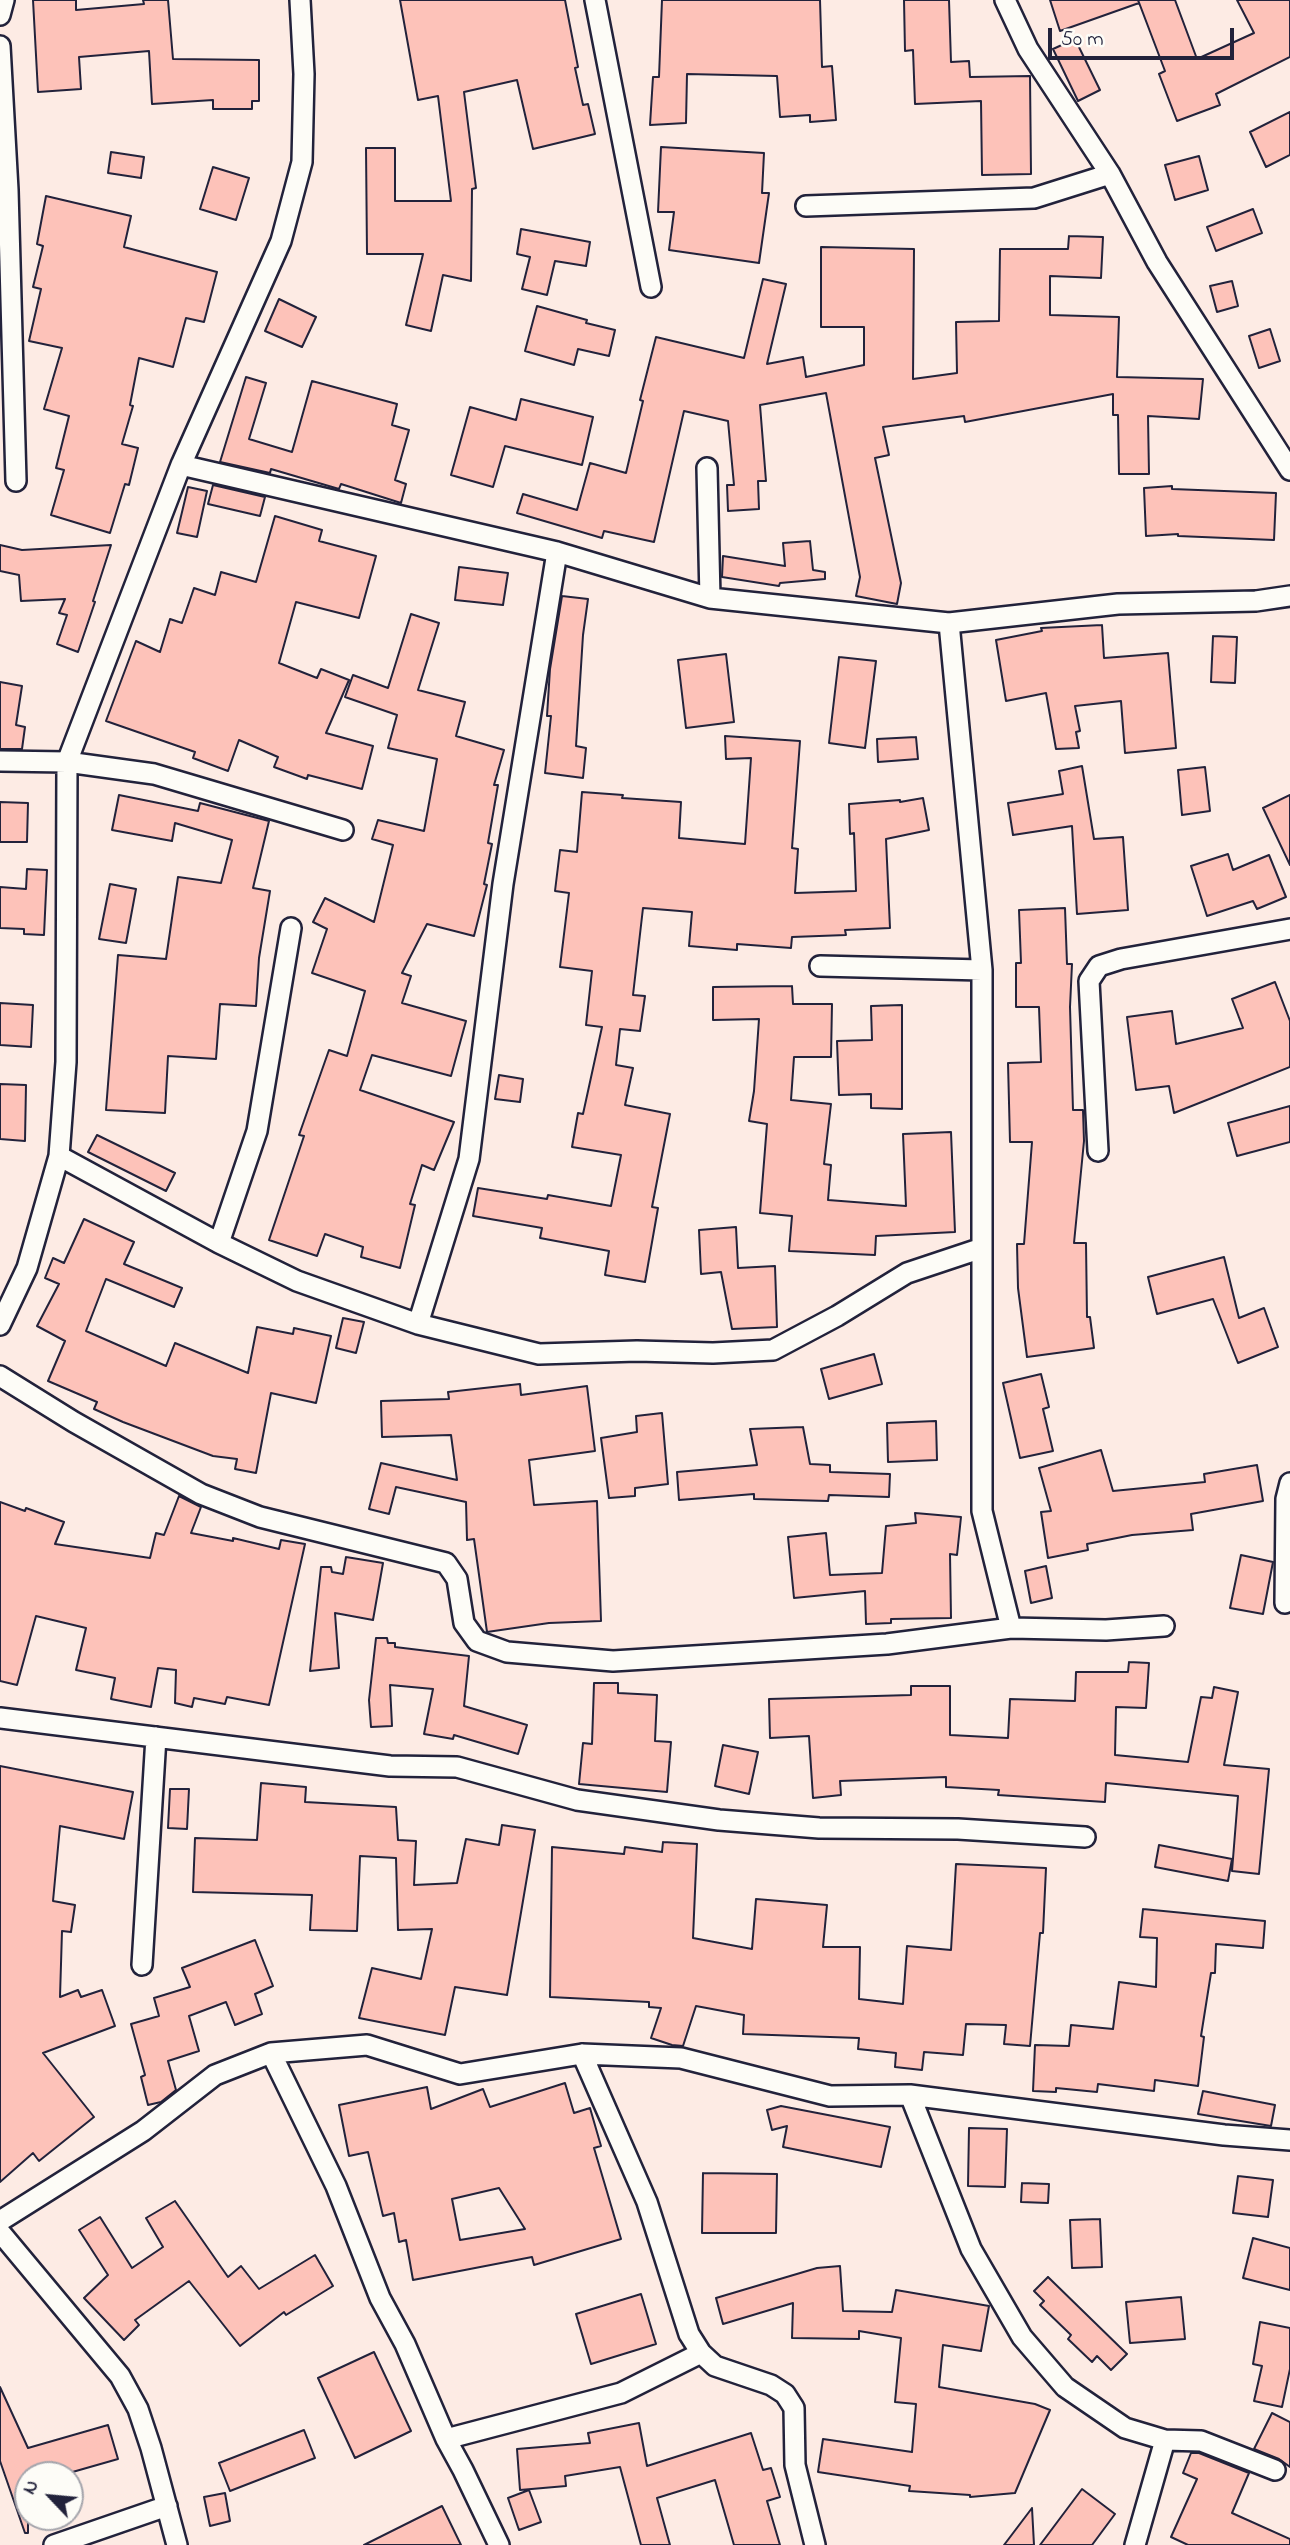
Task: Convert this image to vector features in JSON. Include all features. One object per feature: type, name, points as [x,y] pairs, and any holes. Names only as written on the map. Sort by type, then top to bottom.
[{"type":"street","points":[[0,15],[4,0]]},
{"type":"street","points":[[0,1325],[27,1268],[59,1156],[66,1062],[67,762],[181,465],[281,241],[302,162],[304,74],[300,0]]},
{"type":"street","points":[[595,0],[651,287]]},
{"type":"street","points":[[1004,0],[1028,49],[1110,174],[1157,262],[1290,470]]},
{"type":"street","points":[[0,46],[8,190],[16,481]]},
{"type":"street","points":[[806,206],[1034,198],[1110,174]]},
{"type":"street","points":[[181,465],[556,552],[710,598],[949,623],[1118,604],[1256,601],[1290,596]]},
{"type":"street","points":[[707,468],[710,598]]},
{"type":"street","points":[[418,1324],[469,1159],[503,884],[556,552]]},
{"type":"street","points":[[949,623],[982,970],[982,1511],[1011,1628]]},
{"type":"street","points":[[0,761],[67,762],[154,774],[343,830]]},
{"type":"street","points":[[219,1243],[257,1131],[291,928]]},
{"type":"street","points":[[1098,1151],[1089,982],[1099,966],[1121,959],[1290,929]]},
{"type":"street","points":[[820,966],[982,970]]},
{"type":"street","points":[[59,1156],[219,1243],[297,1281],[418,1324],[540,1354],[638,1350],[713,1353],[773,1350],[837,1316],[907,1273],[982,1248]]},
{"type":"street","points":[[0,1376],[74,1422],[201,1494],[260,1517],[446,1563],[457,1579],[464,1623],[477,1641],[507,1653],[613,1661],[887,1644],[1011,1628],[1106,1630],[1164,1626]]},
{"type":"street","points":[[1285,1603],[1286,1499],[1290,1483]]},
{"type":"street","points":[[0,1718],[390,1766],[457,1767],[577,1800],[719,1820],[819,1828],[958,1829],[1085,1837]]},
{"type":"street","points":[[142,1965],[156,1737]]},
{"type":"street","points":[[0,2221],[143,2131],[215,2075],[271,2053],[368,2045],[460,2074],[582,2054],[681,2058],[830,2096],[910,2095],[1224,2135],[1290,2140]]},
{"type":"street","points":[[271,2053],[336,2186],[380,2298],[405,2344],[446,2439],[499,2545]]},
{"type":"street","points":[[582,2054],[647,2202],[690,2334],[701,2353],[715,2366],[771,2385],[785,2394],[794,2408],[795,2465],[815,2545]]},
{"type":"street","points":[[910,2095],[971,2249],[1022,2337],[1065,2387],[1125,2428],[1165,2440],[1200,2441],[1275,2470]]},
{"type":"street","points":[[0,2232],[120,2376],[138,2409],[177,2545]]},
{"type":"street","points":[[446,2439],[621,2393],[701,2353]]},
{"type":"street","points":[[1135,2545],[1165,2440]]},
{"type":"street","points":[[54,2545],[167,2506]]},
{"type":"building","points":[[33,0],[76,0],[76,10],[144,4],[143,0],[168,0],[173,59],[259,60],[259,101],[252,101],[252,109],[213,109],[213,100],[152,104],[149,51],[79,57],[81,89],[38,92]]},
{"type":"building","points":[[400,0],[565,0],[583,105],[588,104],[595,134],[533,149],[517,80],[464,92],[476,188],[472,189],[471,281],[443,275],[431,331],[406,325],[423,254],[367,254],[366,148],[395,148],[395,201],[451,201],[438,96],[418,100]]},
{"type":"building","points":[[662,0],[820,0],[822,67],[832,66],[836,120],[810,122],[810,115],[780,117],[777,76],[687,74],[686,123],[650,125],[653,77],[659,77]]},
{"type":"building","points":[[904,0],[949,0],[951,62],[969,61],[970,77],[1030,76],[1031,174],[982,175],[981,101],[915,104],[913,50],[905,51]]},
{"type":"building","points":[[1050,0],[1138,0],[1139,3],[1060,31]]},
{"type":"building","points":[[1138,0],[1175,0],[1197,59],[1254,33],[1237,0],[1290,0],[1290,57],[1216,94],[1220,105],[1177,121],[1159,74],[1165,71]]},
{"type":"building","points":[[1075,39],[1100,90],[1078,101],[1053,49]]},
{"type":"building","points":[[1290,112],[1290,155],[1266,167],[1250,132]]},
{"type":"building","points":[[661,147],[764,153],[762,193],[769,193],[759,263],[669,250],[674,212],[658,212]]},
{"type":"building","points":[[111,152],[144,157],[141,178],[108,173]]},
{"type":"building","points":[[1199,156],[1208,190],[1175,200],[1165,165]]},
{"type":"building","points":[[213,167],[249,178],[236,220],[200,209]]},
{"type":"building","points":[[46,196],[131,216],[124,247],[217,272],[204,322],[186,318],[173,367],[139,358],[130,405],[133,406],[122,444],[138,448],[129,485],[125,484],[110,533],[51,515],[64,470],[56,468],[69,416],[44,409],[62,348],[29,341],[41,289],[33,287],[43,246],[37,244]]},
{"type":"building","points":[[1253,209],[1262,233],[1216,251],[1207,227]]},
{"type":"building","points":[[521,229],[590,242],[586,266],[555,261],[547,295],[522,289],[530,257],[517,254]]},
{"type":"building","points":[[1069,236],[1103,237],[1101,278],[1050,276],[1050,315],[1119,317],[1117,377],[1203,379],[1199,419],[1148,416],[1149,474],[1119,474],[1118,415],[1113,415],[1113,394],[965,422],[964,416],[883,427],[889,455],[875,458],[901,583],[897,604],[856,596],[860,577],[826,393],[760,405],[766,481],[758,481],[759,509],[728,511],[727,485],[734,485],[728,421],[684,411],[654,542],[604,531],[602,538],[517,513],[523,494],[577,510],[590,463],[626,473],[656,337],[744,358],[763,279],[786,284],[767,364],[803,357],[806,377],[864,365],[864,327],[821,327],[821,247],[914,249],[913,379],[957,373],[956,322],[999,321],[1000,249],[1068,249]]},
{"type":"building","points":[[1232,281],[1238,306],[1217,312],[1210,286]]},
{"type":"building","points":[[279,299],[316,317],[302,347],[265,331]]},
{"type":"building","points":[[537,306],[615,330],[609,356],[578,349],[574,365],[525,351]]},
{"type":"building","points":[[1270,329],[1280,361],[1259,368],[1249,336]]},
{"type":"building","points":[[246,377],[266,383],[249,439],[292,452],[312,381],[397,404],[392,425],[409,430],[395,480],[406,484],[401,503],[341,484],[339,489],[271,469],[270,473],[220,462]]},
{"type":"building","points":[[521,399],[593,417],[582,465],[505,446],[493,487],[451,475],[470,407],[516,420]]},
{"type":"building","points":[[213,485],[265,497],[260,516],[208,504]]},
{"type":"building","points":[[1172,486],[1172,489],[1276,493],[1274,540],[1178,534],[1146,536],[1144,488]]},
{"type":"building","points":[[188,487],[207,491],[197,537],[177,533]]},
{"type":"building","points":[[275,516],[322,530],[319,541],[376,556],[359,618],[296,602],[279,663],[317,678],[321,669],[349,680],[326,733],[373,746],[362,789],[308,775],[307,779],[274,767],[278,757],[239,740],[228,771],[193,758],[195,752],[106,721],[136,641],[160,652],[170,619],[182,623],[194,588],[215,595],[221,572],[256,582]]},
{"type":"building","points":[[810,541],[813,570],[825,572],[825,579],[780,583],[779,586],[722,577],[723,556],[785,566],[783,543]]},
{"type":"building","points":[[0,545],[22,550],[111,545],[78,652],[57,644],[67,615],[59,613],[65,599],[21,601],[19,575],[0,571]]},
{"type":"building","points":[[459,567],[508,573],[503,605],[455,600]]},
{"type":"building","points":[[562,596],[588,599],[576,746],[586,748],[583,778],[545,773],[551,716],[547,716],[550,669]]},
{"type":"building","points":[[411,614],[439,623],[418,690],[465,702],[456,736],[504,750],[494,785],[498,785],[488,843],[492,844],[484,884],[487,885],[474,936],[427,924],[402,973],[411,976],[402,1003],[466,1021],[451,1076],[372,1055],[360,1090],[454,1122],[434,1170],[422,1165],[410,1204],[415,1205],[400,1268],[361,1257],[363,1247],[325,1234],[317,1256],[269,1240],[304,1136],[299,1135],[329,1050],[347,1056],[365,991],[312,973],[327,929],[313,922],[325,898],[374,922],[393,845],[372,839],[378,820],[424,831],[437,759],[388,748],[397,715],[345,697],[353,675],[388,688]]},
{"type":"building","points":[[1102,625],[1104,658],[1168,653],[1176,748],[1125,753],[1121,701],[1075,706],[1080,731],[1076,732],[1079,748],[1056,749],[1046,693],[1006,701],[996,640],[1042,631],[1041,628]]},
{"type":"building","points":[[1213,636],[1237,637],[1235,683],[1211,682]]},
{"type":"building","points":[[726,654],[734,722],[686,728],[678,660]]},
{"type":"building","points":[[839,657],[876,661],[865,748],[829,743]]},
{"type":"building","points":[[0,682],[22,686],[16,725],[25,727],[22,749],[0,749]]},
{"type":"building","points":[[725,736],[800,741],[792,848],[798,849],[795,893],[856,891],[854,833],[850,834],[849,804],[900,802],[923,798],[929,830],[886,839],[890,928],[845,930],[846,935],[792,937],[791,948],[737,944],[737,950],[689,946],[692,912],[643,908],[633,995],[645,996],[640,1031],[620,1029],[616,1065],[633,1068],[625,1105],[670,1114],[652,1207],[658,1208],[645,1282],[605,1275],[609,1251],[540,1238],[542,1228],[473,1216],[478,1188],[547,1199],[548,1195],[611,1206],[621,1155],[572,1147],[578,1113],[583,1114],[602,1027],[586,1025],[592,971],[560,967],[569,893],[555,891],[560,850],[577,852],[582,792],[681,802],[679,838],[745,844],[751,758],[726,759]]},
{"type":"building","points":[[916,737],[918,759],[878,762],[877,739]]},
{"type":"building","points":[[1082,766],[1094,839],[1123,837],[1128,910],[1077,914],[1072,826],[1013,835],[1008,803],[1063,794],[1059,771]]},
{"type":"building","points":[[1205,767],[1210,811],[1182,815],[1178,770]]},
{"type":"building","points":[[119,795],[198,811],[200,803],[269,821],[253,888],[270,891],[259,958],[256,1006],[220,1004],[216,1059],[168,1056],[165,1113],[106,1110],[118,955],[166,959],[178,877],[221,883],[232,840],[175,823],[172,841],[112,830]]},
{"type":"building","points":[[1290,795],[1290,865],[1263,808]]},
{"type":"building","points":[[0,802],[28,803],[27,842],[0,842]]},
{"type":"building","points":[[1228,854],[1233,870],[1269,855],[1286,897],[1257,909],[1253,901],[1207,916],[1191,866]]},
{"type":"building","points":[[27,869],[47,870],[44,935],[24,934],[24,929],[0,928],[0,887],[26,889]]},
{"type":"building","points":[[110,884],[136,889],[126,943],[99,939]]},
{"type":"building","points":[[1065,908],[1067,964],[1072,964],[1070,1007],[1073,1110],[1083,1110],[1084,1141],[1074,1243],[1086,1243],[1087,1317],[1090,1317],[1094,1348],[1027,1357],[1018,1288],[1017,1244],[1024,1244],[1032,1142],[1010,1142],[1008,1063],[1041,1062],[1039,1007],[1016,1007],[1016,963],[1021,963],[1019,910]]},
{"type":"building","points":[[1275,982],[1290,1021],[1290,1067],[1174,1113],[1169,1086],[1136,1090],[1127,1017],[1172,1011],[1176,1044],[1243,1028],[1232,999]]},
{"type":"building","points":[[792,986],[793,1004],[832,1004],[831,1057],[794,1057],[791,1100],[831,1104],[824,1164],[831,1165],[828,1200],[906,1206],[903,1134],[951,1132],[955,1232],[876,1236],[875,1255],[789,1251],[792,1216],[760,1213],[767,1124],[749,1121],[759,1019],[713,1020],[713,987]]},
{"type":"building","points":[[0,1003],[33,1005],[31,1047],[0,1045]]},
{"type":"building","points":[[902,1005],[902,1109],[871,1108],[871,1094],[839,1095],[837,1041],[872,1040],[871,1006]]},
{"type":"building","points":[[499,1075],[523,1079],[520,1102],[495,1099]]},
{"type":"building","points":[[0,1084],[26,1085],[25,1141],[0,1139]]},
{"type":"building","points":[[1290,1106],[1290,1142],[1237,1156],[1228,1123]]},
{"type":"building","points":[[97,1135],[175,1173],[166,1191],[88,1152]]},
{"type":"building","points":[[84,1219],[134,1242],[124,1264],[182,1288],[174,1307],[106,1279],[86,1331],[166,1366],[175,1343],[248,1373],[257,1327],[293,1334],[294,1328],[331,1336],[316,1403],[271,1393],[256,1473],[235,1469],[237,1459],[213,1456],[123,1422],[94,1409],[97,1402],[48,1381],[65,1341],[37,1326],[59,1284],[45,1278],[53,1258],[64,1263]]},
{"type":"building","points":[[736,1227],[738,1268],[775,1266],[777,1327],[732,1329],[721,1272],[701,1274],[699,1230]]},
{"type":"building","points":[[1224,1257],[1239,1318],[1264,1308],[1278,1347],[1238,1363],[1213,1299],[1157,1314],[1148,1277]]},
{"type":"building","points":[[343,1318],[364,1322],[356,1353],[336,1348]]},
{"type":"building","points":[[874,1354],[882,1384],[829,1399],[821,1369]]},
{"type":"building","points":[[1041,1374],[1049,1407],[1043,1409],[1053,1451],[1020,1458],[1003,1383]]},
{"type":"building","points":[[520,1384],[521,1395],[587,1386],[595,1451],[529,1460],[534,1505],[597,1501],[601,1621],[549,1623],[487,1632],[474,1539],[467,1540],[466,1502],[396,1487],[389,1514],[369,1509],[381,1463],[457,1480],[451,1435],[382,1437],[381,1401],[449,1399],[448,1392]]},
{"type":"building","points":[[662,1413],[668,1484],[635,1488],[635,1496],[609,1498],[601,1438],[637,1432],[636,1416]]},
{"type":"building","points":[[936,1421],[937,1460],[888,1462],[887,1423]]},
{"type":"building","points":[[803,1427],[810,1464],[830,1465],[830,1472],[890,1474],[889,1497],[829,1495],[828,1501],[754,1499],[754,1494],[679,1500],[677,1472],[757,1465],[750,1429]]},
{"type":"building","points":[[1101,1450],[1113,1491],[1205,1482],[1204,1474],[1257,1465],[1263,1501],[1191,1514],[1193,1530],[1132,1535],[1087,1544],[1088,1550],[1048,1558],[1041,1512],[1051,1511],[1039,1468]]},
{"type":"building","points":[[179,1496],[201,1507],[191,1533],[233,1541],[233,1538],[279,1549],[281,1540],[305,1544],[269,1705],[227,1697],[225,1704],[194,1698],[192,1707],[175,1703],[176,1670],[158,1668],[151,1707],[111,1699],[115,1678],[76,1670],[86,1628],[36,1616],[17,1685],[0,1681],[0,1502],[64,1522],[55,1544],[150,1558],[156,1533],[164,1535]]},
{"type":"building","points":[[915,1513],[961,1517],[957,1555],[950,1554],[951,1618],[891,1619],[891,1623],[866,1624],[865,1591],[794,1598],[788,1537],[826,1533],[830,1575],[882,1573],[886,1526],[916,1523]]},
{"type":"building","points":[[1241,1555],[1273,1562],[1263,1614],[1230,1608]]},
{"type":"building","points":[[346,1557],[383,1563],[373,1620],[335,1613],[339,1668],[310,1671],[321,1567],[331,1567],[332,1572],[343,1574]]},
{"type":"building","points":[[1046,1566],[1052,1598],[1031,1603],[1025,1571]]},
{"type":"building","points":[[376,1638],[387,1638],[388,1643],[395,1643],[395,1647],[469,1656],[464,1706],[527,1725],[518,1754],[454,1735],[453,1739],[424,1734],[433,1689],[390,1685],[392,1726],[371,1727],[369,1700]]},
{"type":"building","points":[[1129,1662],[1149,1663],[1146,1708],[1116,1707],[1115,1755],[1188,1762],[1201,1697],[1212,1698],[1214,1687],[1238,1692],[1224,1765],[1269,1769],[1259,1874],[1232,1871],[1238,1796],[1106,1783],[1105,1802],[998,1795],[999,1790],[946,1787],[946,1777],[840,1781],[841,1795],[813,1798],[809,1736],[770,1738],[769,1699],[911,1695],[911,1686],[950,1686],[950,1735],[1008,1738],[1010,1699],[1075,1701],[1076,1672],[1128,1672]]},
{"type":"building","points":[[594,1683],[618,1683],[618,1693],[657,1695],[655,1741],[671,1742],[667,1792],[579,1784],[583,1743],[592,1744]]},
{"type":"building","points":[[723,1745],[758,1752],[749,1794],[715,1786]]},
{"type":"building","points":[[0,1766],[133,1792],[124,1839],[60,1826],[53,1901],[75,1905],[71,1932],[62,1931],[60,1997],[78,1990],[81,1997],[102,1990],[115,2026],[43,2053],[94,2117],[39,2161],[33,2153],[0,2182]]},
{"type":"building","points":[[261,1783],[306,1787],[305,1802],[396,1807],[398,1840],[416,1841],[414,1885],[457,1883],[466,1839],[499,1845],[502,1825],[535,1830],[507,1995],[455,1987],[445,2035],[359,2018],[372,1968],[421,1979],[432,1929],[398,1930],[396,1858],[360,1856],[357,1931],[310,1930],[312,1895],[193,1892],[195,1838],[257,1840]]},
{"type":"building","points":[[170,1789],[189,1789],[187,1829],[168,1828]]},
{"type":"building","points":[[663,1842],[697,1844],[693,1938],[752,1949],[756,1899],[827,1905],[823,1947],[860,1947],[859,1999],[903,2004],[907,1946],[951,1950],[956,1864],[1046,1868],[1043,1933],[1040,1933],[1030,2046],[1004,2044],[1006,2025],[966,2024],[963,2055],[924,2052],[922,2070],[895,2067],[896,2053],[858,2049],[859,2038],[743,2034],[744,2015],[696,2006],[683,2046],[672,2045],[651,2038],[661,2008],[649,2007],[649,2002],[550,1997],[552,1847],[624,1854],[625,1847],[662,1852]]},
{"type":"building","points":[[1159,1845],[1232,1859],[1228,1881],[1155,1867]]},
{"type":"building","points":[[1143,1909],[1265,1921],[1263,1948],[1216,1944],[1215,1973],[1211,1973],[1201,2036],[1204,2037],[1198,2086],[1155,2080],[1154,2091],[1098,2084],[1097,2092],[1056,2088],[1056,2092],[1033,2091],[1035,2045],[1069,2046],[1071,2025],[1113,2029],[1119,1982],[1156,1987],[1157,1938],[1140,1937]]},
{"type":"building","points":[[255,1940],[273,1986],[255,1994],[262,2014],[235,2025],[226,2002],[189,2016],[199,2051],[168,2061],[176,2090],[161,2102],[148,2105],[141,2077],[145,2075],[131,2024],[159,2016],[154,1998],[190,1987],[182,1968]]},
{"type":"building","points":[[565,2083],[574,2113],[590,2108],[601,2146],[594,2148],[621,2239],[534,2265],[532,2257],[413,2280],[406,2240],[399,2242],[394,2213],[383,2216],[368,2152],[349,2156],[339,2105],[427,2087],[431,2109],[483,2089],[490,2107]],"holes":[[[499,2188],[525,2229],[460,2240],[452,2199]]]},
{"type":"building","points":[[1203,2091],[1275,2105],[1271,2126],[1198,2114]]},
{"type":"building","points":[[781,2106],[890,2127],[881,2167],[783,2147],[787,2126],[772,2130],[767,2110]]},
{"type":"building","points":[[969,2128],[1007,2129],[1005,2187],[968,2186]]},
{"type":"building","points":[[703,2173],[777,2174],[776,2233],[702,2233]]},
{"type":"building","points":[[1238,2176],[1273,2180],[1268,2217],[1233,2213]]},
{"type":"building","points":[[1022,2183],[1049,2184],[1048,2203],[1021,2202]]},
{"type":"building","points":[[175,2201],[228,2277],[241,2266],[259,2289],[315,2255],[333,2286],[286,2315],[284,2312],[240,2346],[189,2281],[135,2320],[139,2325],[124,2340],[84,2298],[108,2275],[79,2230],[100,2217],[132,2268],[163,2247],[146,2218]]},
{"type":"building","points":[[1100,2219],[1102,2267],[1072,2268],[1070,2220]]},
{"type":"building","points":[[1253,2238],[1290,2248],[1290,2290],[1243,2278]]},
{"type":"building","points":[[840,2266],[843,2311],[892,2312],[896,2290],[989,2306],[981,2351],[943,2345],[939,2387],[1035,2404],[1050,2410],[1015,2493],[970,2497],[909,2491],[910,2486],[818,2472],[823,2439],[912,2452],[916,2404],[895,2402],[901,2338],[859,2331],[859,2339],[792,2338],[793,2303],[723,2324],[716,2298],[817,2268]]},
{"type":"building","points":[[1048,2277],[1127,2354],[1111,2370],[1097,2356],[1092,2362],[1068,2339],[1071,2335],[1040,2305],[1044,2301],[1034,2291]]},
{"type":"building","points":[[641,2294],[656,2344],[591,2364],[576,2314]]},
{"type":"building","points":[[1181,2297],[1185,2339],[1130,2343],[1126,2302]]},
{"type":"building","points":[[1260,2322],[1290,2328],[1290,2369],[1282,2407],[1254,2401],[1262,2366],[1253,2364]]},
{"type":"building","points":[[374,2352],[411,2431],[355,2458],[318,2378]]},
{"type":"building","points":[[0,2387],[28,2448],[108,2425],[118,2459],[84,2469],[84,2461],[14,2461],[14,2501],[0,2461]]},
{"type":"building","points":[[1272,2413],[1290,2422],[1290,2467],[1279,2459],[1254,2449]]},
{"type":"building","points":[[639,2423],[647,2466],[751,2433],[763,2470],[771,2468],[780,2497],[767,2501],[780,2545],[734,2545],[715,2480],[657,2498],[670,2545],[641,2545],[620,2467],[565,2476],[566,2486],[520,2490],[517,2449],[590,2443],[588,2433]]},
{"type":"building","points":[[304,2430],[315,2458],[230,2491],[219,2463]]},
{"type":"building","points":[[1191,2453],[1199,2453],[1249,2473],[1232,2513],[1290,2539],[1290,2545],[1188,2545],[1171,2537],[1197,2479],[1183,2473]]},
{"type":"building","points":[[1082,2489],[1115,2514],[1092,2545],[1040,2545]]},
{"type":"building","points":[[529,2490],[541,2522],[519,2530],[508,2498]]},
{"type":"building","points":[[225,2493],[230,2521],[210,2526],[204,2497]]},
{"type":"building","points":[[442,2506],[461,2545],[364,2545]]},
{"type":"building","points":[[1032,2508],[1034,2545],[1004,2545]]}]
